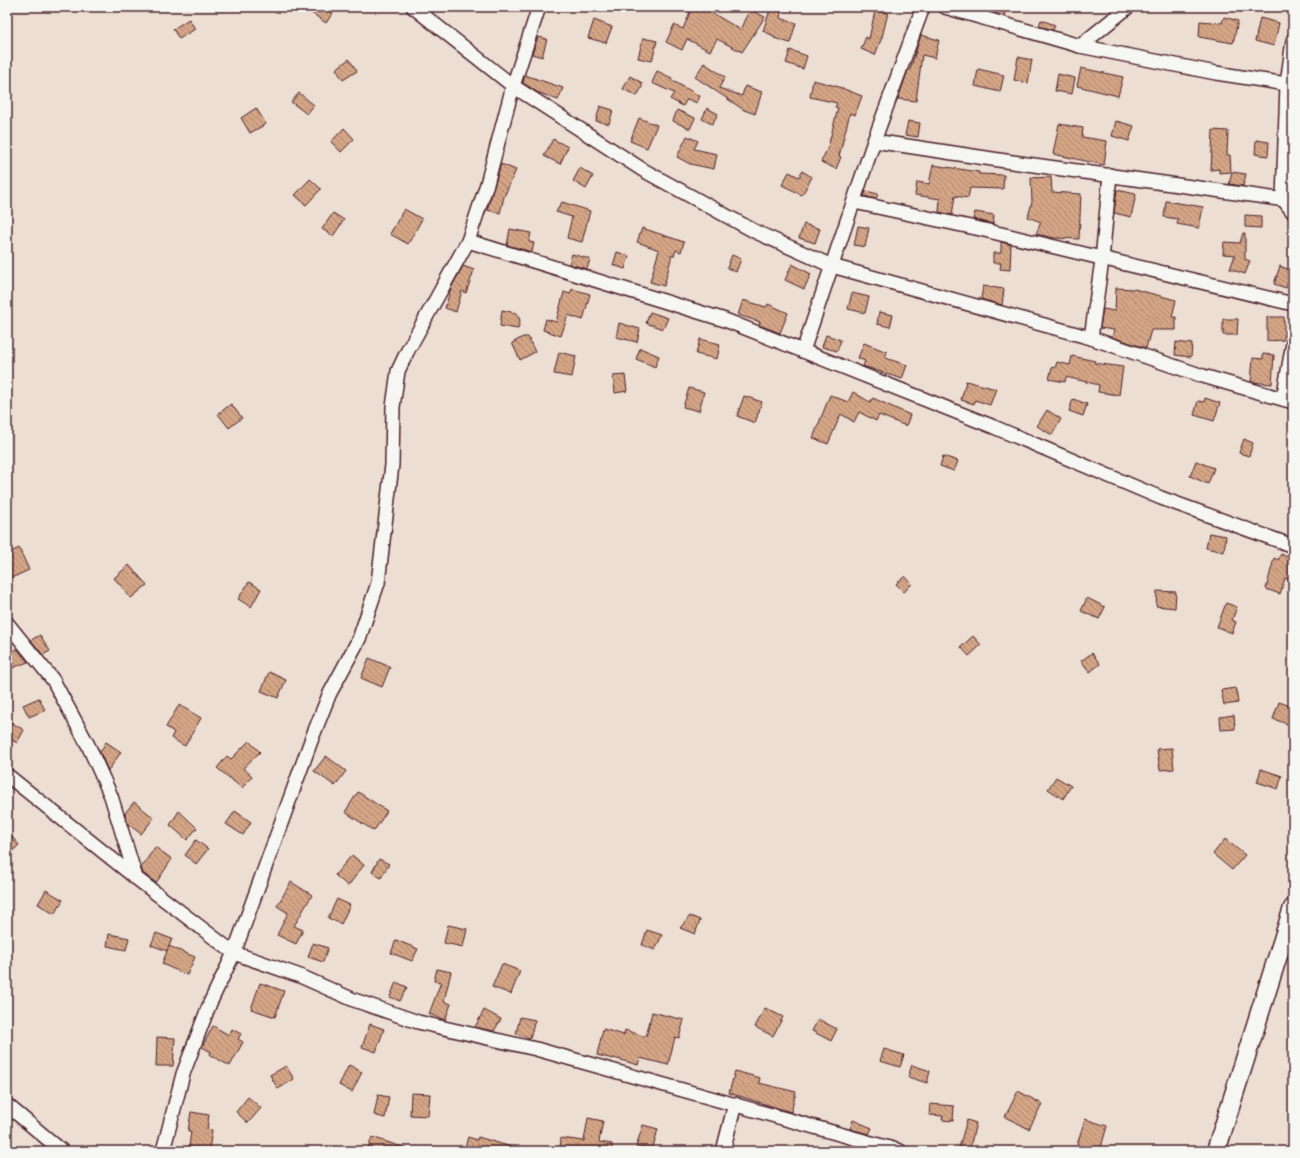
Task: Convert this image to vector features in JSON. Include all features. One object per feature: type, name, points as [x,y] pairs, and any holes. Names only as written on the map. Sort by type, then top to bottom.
[{"type":"street","points":[[413,7],[513,86],[643,170],[756,232],[832,266],[1091,338],[1203,376],[1288,401],[1293,343]]},
{"type":"street","points":[[163,1151],[183,1074],[210,1003],[234,953],[329,695],[359,639],[378,583],[392,465],[394,407],[398,372],[407,352],[468,241],[487,184],[513,86],[539,7]]},
{"type":"street","points":[[803,351],[874,141],[923,7]]},
{"type":"street","points":[[945,7],[1080,46],[1216,73],[1290,84]]},
{"type":"street","points":[[1080,46],[1128,7]]},
{"type":"street","points":[[1293,40],[1290,84],[1288,200],[1293,212]]},
{"type":"street","points":[[874,141],[1288,200]]},
{"type":"street","points":[[1091,338],[1102,260],[1110,175]]},
{"type":"street","points":[[854,202],[980,230],[1293,304]]},
{"type":"street","points":[[468,241],[607,285],[670,302],[725,320],[994,426],[1161,498],[1293,546]]},
{"type":"street","points":[[7,624],[53,680],[88,745],[111,796],[136,878]]},
{"type":"street","points":[[7,775],[136,878],[234,953],[300,976],[354,1000],[418,1022],[536,1049],[900,1151]]},
{"type":"street","points":[[1216,1151],[1287,945],[1293,908]]},
{"type":"street","points":[[723,1151],[735,1104]]},
{"type":"street","points":[[7,1106],[62,1151]]},
{"type":"building","points":[[303,7],[337,7],[326,23]]},
{"type":"building","points":[[692,7],[702,7],[741,30],[750,10],[765,17],[742,52],[717,39],[710,51],[687,39],[682,50],[666,42],[674,25],[683,29]]},
{"type":"building","points":[[771,7],[782,7],[780,18],[796,23],[790,43],[774,38],[774,36],[763,31]]},
{"type":"building","points":[[995,7],[1007,7],[1004,16],[993,13]]},
{"type":"building","points":[[875,11],[888,13],[882,37],[875,55],[861,49],[866,37],[869,39]]},
{"type":"building","points":[[1224,17],[1238,21],[1233,43],[1199,37],[1200,21],[1222,23]]},
{"type":"building","points":[[1260,18],[1279,23],[1274,46],[1255,41]]},
{"type":"building","points":[[189,19],[195,29],[179,39],[173,29]]},
{"type":"building","points":[[594,20],[612,27],[606,43],[588,38]]},
{"type":"building","points":[[1041,20],[1055,25],[1053,30],[1039,26]]},
{"type":"building","points":[[921,35],[939,40],[935,58],[922,55],[916,101],[898,99],[908,70],[910,70]]},
{"type":"building","points":[[538,37],[547,39],[542,57],[532,54]]},
{"type":"building","points":[[643,38],[657,41],[652,61],[638,58]]},
{"type":"building","points":[[790,50],[807,56],[803,69],[786,63]]},
{"type":"building","points":[[1018,57],[1032,60],[1028,83],[1014,80]]},
{"type":"building","points":[[349,59],[357,71],[343,80],[336,69]]},
{"type":"building","points":[[704,63],[725,77],[719,88],[742,96],[745,86],[762,92],[755,114],[744,110],[695,77]]},
{"type":"building","points":[[1081,68],[1123,77],[1118,96],[1077,86]]},
{"type":"building","points":[[978,69],[1004,75],[1000,92],[975,86]]},
{"type":"building","points":[[657,71],[672,78],[671,80],[700,96],[697,103],[687,99],[683,106],[670,99],[674,93],[652,83]]},
{"type":"building","points":[[1058,74],[1075,78],[1072,94],[1055,91]]},
{"type":"building","points":[[525,75],[563,88],[558,100],[537,92],[523,83]]},
{"type":"building","points":[[630,76],[642,83],[642,87],[637,96],[623,89]]},
{"type":"building","points":[[813,80],[836,86],[862,96],[855,115],[850,113],[839,156],[841,157],[836,169],[821,162],[828,147],[838,108],[835,107],[837,103],[810,97]]},
{"type":"building","points":[[299,93],[314,105],[307,114],[291,102]]},
{"type":"building","points":[[600,106],[613,110],[609,124],[596,121]]},
{"type":"building","points":[[256,108],[266,124],[250,133],[241,118]]},
{"type":"building","points":[[707,108],[718,114],[712,124],[702,119]]},
{"type":"building","points":[[677,110],[695,118],[690,129],[673,121]]},
{"type":"building","points":[[639,118],[657,125],[647,148],[630,141]]},
{"type":"building","points":[[908,121],[920,123],[918,137],[905,135]]},
{"type":"building","points":[[1116,121],[1134,126],[1129,141],[1112,136]]},
{"type":"building","points":[[1059,124],[1083,128],[1082,137],[1107,141],[1104,165],[1053,154]]},
{"type":"building","points":[[344,128],[354,139],[341,152],[331,142]]},
{"type":"building","points":[[1213,130],[1228,131],[1227,155],[1230,155],[1231,172],[1219,173],[1219,169],[1211,170]]},
{"type":"building","points":[[687,136],[698,141],[694,149],[717,154],[714,169],[690,164],[677,157]]},
{"type":"building","points":[[553,139],[568,147],[560,164],[544,156]]},
{"type":"building","points":[[1256,140],[1269,142],[1268,156],[1255,154]]},
{"type":"building","points":[[501,164],[516,170],[504,197],[500,213],[487,210]]},
{"type":"building","points":[[933,165],[979,172],[979,174],[1004,175],[1003,189],[970,188],[968,198],[955,196],[952,215],[939,212],[940,199],[915,195],[917,182],[929,184]]},
{"type":"building","points":[[580,168],[593,176],[586,189],[573,181]]},
{"type":"building","points":[[802,171],[812,177],[802,195],[782,185],[789,172],[799,177]]},
{"type":"building","points":[[1232,172],[1246,174],[1243,186],[1229,184]]},
{"type":"building","points":[[1051,177],[1052,192],[1081,194],[1079,239],[1054,238],[1036,234],[1041,222],[1028,217],[1032,202],[1031,178]]},
{"type":"building","points":[[310,179],[321,189],[306,205],[295,195]]},
{"type":"building","points":[[1117,190],[1136,194],[1131,217],[1114,213]]},
{"type":"building","points":[[866,191],[878,194],[876,199],[864,196]]},
{"type":"building","points":[[1166,201],[1203,207],[1199,228],[1177,224],[1178,219],[1164,217]]},
{"type":"building","points":[[562,202],[590,211],[582,242],[567,238],[572,217],[556,212]]},
{"type":"building","points":[[404,209],[422,219],[408,244],[390,234]]},
{"type":"building","points":[[975,212],[994,215],[993,224],[973,219]]},
{"type":"building","points":[[333,213],[344,220],[333,236],[322,229]]},
{"type":"building","points":[[1245,215],[1261,216],[1261,228],[1245,227]]},
{"type":"building","points":[[804,224],[820,229],[815,243],[799,238]]},
{"type":"building","points":[[858,226],[869,228],[865,247],[854,245]]},
{"type":"building","points":[[642,228],[684,242],[681,252],[676,250],[674,256],[672,255],[664,286],[650,282],[659,250],[637,242]]},
{"type":"building","points":[[510,229],[531,233],[529,242],[534,243],[532,252],[507,245]]},
{"type":"building","points":[[1243,233],[1245,233],[1245,259],[1250,261],[1245,274],[1230,269],[1235,255],[1223,254],[1224,242],[1240,243]]},
{"type":"building","points":[[1001,242],[1011,245],[1010,270],[1000,269],[1001,263],[993,263],[993,253],[1001,253]]},
{"type":"building","points":[[617,252],[629,256],[625,269],[613,265]]},
{"type":"building","points":[[572,254],[590,259],[587,269],[569,264]]},
{"type":"building","points":[[732,255],[741,259],[736,272],[727,268]]},
{"type":"building","points":[[792,264],[811,274],[804,289],[785,280]]},
{"type":"building","points":[[463,266],[474,270],[466,293],[462,291],[456,312],[445,308],[451,288]]},
{"type":"building","points":[[1280,266],[1292,271],[1286,288],[1274,284]]},
{"type":"building","points":[[983,286],[1004,289],[1002,305],[981,299]]},
{"type":"building","points":[[1116,288],[1134,289],[1176,300],[1172,317],[1176,317],[1176,330],[1151,330],[1146,348],[1112,337],[1114,330],[1100,328],[1103,309],[1115,311]]},
{"type":"building","points":[[572,289],[590,294],[583,320],[568,315],[561,336],[543,330],[546,319],[556,322],[564,292],[570,294]]},
{"type":"building","points":[[852,293],[869,297],[865,313],[848,309]]},
{"type":"building","points":[[743,300],[766,307],[768,304],[788,313],[780,333],[759,325],[760,322],[738,315]]},
{"type":"building","points":[[502,310],[516,313],[520,320],[518,329],[500,326]]},
{"type":"building","points":[[650,312],[668,318],[663,329],[646,323]]},
{"type":"building","points":[[879,312],[893,315],[890,327],[877,324]]},
{"type":"building","points":[[1267,317],[1284,317],[1284,340],[1267,341]]},
{"type":"building","points":[[1223,319],[1238,319],[1237,335],[1223,335]]},
{"type":"building","points":[[619,323],[640,329],[637,342],[616,337]]},
{"type":"building","points":[[826,335],[841,340],[837,351],[822,347]]},
{"type":"building","points":[[523,337],[528,337],[535,352],[520,360],[512,343]]},
{"type":"building","points":[[700,339],[720,344],[717,359],[696,354]]},
{"type":"building","points":[[1176,342],[1192,344],[1191,357],[1175,355]]},
{"type":"building","points":[[864,343],[887,352],[885,358],[907,365],[902,379],[863,366],[865,361],[858,358]]},
{"type":"building","points":[[640,348],[659,356],[655,367],[636,359]]},
{"type":"building","points":[[559,352],[576,356],[572,377],[554,374]]},
{"type":"building","points":[[1263,354],[1274,355],[1272,384],[1251,382],[1253,358],[1263,359]]},
{"type":"building","points":[[1072,356],[1095,361],[1094,363],[1123,367],[1119,395],[1098,392],[1099,385],[1066,377],[1065,382],[1049,379],[1052,367],[1055,368],[1057,362],[1070,365]]},
{"type":"building","points":[[625,375],[627,391],[615,393],[613,376]]},
{"type":"building","points":[[966,381],[996,389],[990,405],[975,400],[974,404],[961,400]]},
{"type":"building","points":[[689,388],[704,392],[699,411],[683,407]]},
{"type":"building","points":[[853,392],[870,402],[873,398],[910,415],[906,426],[879,415],[876,421],[859,412],[854,422],[841,414],[828,444],[813,438],[830,395],[848,402]]},
{"type":"building","points":[[744,396],[762,402],[755,423],[737,416]]},
{"type":"building","points":[[1205,398],[1220,403],[1214,421],[1194,415],[1198,401],[1204,402]]},
{"type":"building","points":[[1073,399],[1087,404],[1083,416],[1069,411]]},
{"type":"building","points":[[231,404],[242,418],[229,428],[218,414]]},
{"type":"building","points":[[1047,410],[1061,419],[1052,435],[1037,426]]},
{"type":"building","points":[[1244,439],[1253,443],[1249,456],[1239,453]]},
{"type":"building","points":[[943,456],[958,461],[954,471],[940,466]]},
{"type":"building","points":[[1196,461],[1214,468],[1208,484],[1190,476]]},
{"type":"building","points":[[1209,533],[1226,536],[1224,552],[1206,548]]},
{"type":"building","points":[[19,548],[29,570],[7,580],[7,554]]},
{"type":"building","points":[[1281,554],[1290,558],[1288,563],[1293,564],[1293,581],[1285,578],[1280,594],[1266,589],[1274,558],[1278,560]]},
{"type":"building","points":[[129,565],[147,585],[131,598],[114,578]]},
{"type":"building","points":[[905,576],[912,584],[904,592],[896,584]]},
{"type":"building","points":[[249,582],[261,589],[251,607],[238,599]]},
{"type":"building","points":[[1157,591],[1176,592],[1175,608],[1156,606]]},
{"type":"building","points":[[1087,598],[1105,607],[1099,619],[1081,611]]},
{"type":"building","points":[[1226,603],[1237,607],[1232,620],[1236,622],[1232,633],[1217,627]]},
{"type":"building","points":[[40,635],[50,651],[43,655],[31,640]]},
{"type":"building","points":[[973,636],[981,645],[969,656],[961,647]]},
{"type":"building","points":[[17,649],[28,662],[7,670],[7,655]]},
{"type":"building","points":[[1092,653],[1100,664],[1090,672],[1081,661]]},
{"type":"building","points":[[369,658],[390,667],[382,687],[361,678]]},
{"type":"building","points":[[269,672],[286,680],[278,698],[261,691]]},
{"type":"building","points":[[1236,688],[1238,703],[1224,705],[1221,690]]},
{"type":"building","points":[[39,698],[45,710],[29,717],[23,705]]},
{"type":"building","points":[[1279,702],[1293,707],[1293,726],[1273,719]]},
{"type":"building","points":[[179,705],[201,718],[185,746],[171,738],[174,732],[166,727]]},
{"type":"building","points":[[1234,715],[1235,729],[1221,730],[1220,717]]},
{"type":"building","points":[[7,720],[24,730],[17,743],[7,737]]},
{"type":"building","points":[[249,741],[260,752],[243,768],[252,776],[242,788],[217,768],[227,756],[231,759]]},
{"type":"building","points":[[106,742],[121,752],[108,771],[100,752]]},
{"type":"building","points":[[1172,748],[1174,769],[1160,770],[1157,749]]},
{"type":"building","points":[[326,756],[346,771],[335,786],[314,771]]},
{"type":"building","points":[[1261,769],[1282,776],[1278,789],[1257,782]]},
{"type":"building","points":[[1056,777],[1071,786],[1063,799],[1048,789]]},
{"type":"building","points":[[358,792],[387,811],[374,831],[345,812]]},
{"type":"building","points":[[134,802],[154,818],[141,834],[128,824],[125,813]]},
{"type":"building","points":[[179,811],[197,828],[187,840],[170,825]]},
{"type":"building","points":[[235,811],[251,822],[243,835],[226,824]]},
{"type":"building","points":[[7,831],[19,845],[7,856]]},
{"type":"building","points":[[1225,839],[1245,855],[1232,870],[1213,854]]},
{"type":"building","points":[[196,840],[208,849],[196,864],[185,855]]},
{"type":"building","points":[[155,847],[172,859],[156,883],[143,873],[141,868]]},
{"type":"building","points":[[352,855],[364,865],[348,886],[335,875]]},
{"type":"building","points":[[379,859],[389,864],[381,878],[372,872]]},
{"type":"building","points":[[291,882],[312,895],[294,926],[303,930],[296,944],[277,935],[288,913],[277,906]]},
{"type":"building","points":[[46,890],[63,900],[54,914],[38,904]]},
{"type":"building","points":[[337,899],[350,905],[341,924],[328,918]]},
{"type":"building","points":[[690,916],[700,920],[695,934],[680,928]]},
{"type":"building","points":[[448,925],[467,929],[463,947],[444,943]]},
{"type":"building","points":[[647,930],[662,935],[655,950],[642,945]]},
{"type":"building","points":[[156,933],[172,939],[167,951],[151,945]]},
{"type":"building","points":[[109,934],[129,938],[126,950],[107,946]]},
{"type":"building","points":[[396,940],[418,949],[412,961],[391,953]]},
{"type":"building","points":[[313,943],[328,948],[323,962],[308,957]]},
{"type":"building","points":[[169,946],[195,957],[187,975],[162,964]]},
{"type":"building","points":[[502,964],[520,971],[511,994],[492,987]]},
{"type":"building","points":[[437,969],[451,972],[444,1001],[451,1004],[445,1020],[429,1014],[441,982],[434,981]]},
{"type":"building","points":[[396,982],[407,987],[400,1001],[390,997]]},
{"type":"building","points":[[260,983],[284,991],[275,1017],[251,1009]]},
{"type":"building","points":[[765,1008],[783,1017],[773,1036],[755,1027]]},
{"type":"building","points":[[484,1010],[501,1019],[494,1031],[475,1027]]},
{"type":"building","points":[[652,1012],[684,1020],[679,1038],[675,1037],[668,1065],[640,1058],[638,1065],[597,1055],[603,1029],[624,1035],[625,1030],[646,1037]]},
{"type":"building","points":[[520,1017],[535,1020],[530,1038],[516,1034]]},
{"type":"building","points":[[818,1019],[837,1029],[831,1041],[812,1031]]},
{"type":"building","points":[[370,1024],[384,1029],[376,1052],[362,1047]]},
{"type":"building","points":[[213,1026],[229,1035],[232,1029],[241,1034],[238,1039],[243,1042],[230,1066],[210,1055],[211,1052],[202,1047]]},
{"type":"building","points":[[157,1037],[175,1038],[173,1066],[156,1066]]},
{"type":"building","points":[[884,1049],[904,1055],[900,1067],[880,1061]]},
{"type":"building","points":[[349,1065],[362,1072],[352,1092],[339,1085]]},
{"type":"building","points":[[912,1065],[930,1071],[927,1083],[908,1077]]},
{"type":"building","points":[[286,1066],[294,1079],[278,1089],[270,1075]]},
{"type":"building","points":[[735,1071],[760,1078],[759,1083],[796,1092],[791,1112],[729,1093]]},
{"type":"building","points":[[1018,1091],[1042,1104],[1029,1129],[1005,1117]]},
{"type":"building","points":[[411,1093],[430,1094],[428,1116],[410,1115]]},
{"type":"building","points":[[378,1095],[389,1097],[385,1118],[374,1115]]},
{"type":"building","points":[[248,1097],[261,1108],[248,1123],[236,1112]]},
{"type":"building","points":[[930,1104],[954,1106],[953,1121],[942,1120],[943,1116],[929,1115]]},
{"type":"building","points":[[191,1112],[209,1115],[207,1129],[212,1130],[209,1150],[189,1147],[191,1131],[188,1131]]},
{"type":"building","points":[[588,1118],[603,1121],[599,1142],[612,1144],[612,1151],[560,1151],[561,1138],[584,1141]]},
{"type":"building","points":[[1085,1119],[1107,1126],[1100,1151],[1077,1145]]},
{"type":"building","points":[[853,1120],[872,1128],[869,1134],[850,1129]]},
{"type":"building","points":[[967,1120],[976,1123],[969,1151],[958,1151]]},
{"type":"building","points":[[643,1125],[658,1129],[652,1151],[636,1147]]},
{"type":"building","points":[[372,1137],[408,1149],[408,1151],[367,1151]]},
{"type":"building","points":[[468,1137],[477,1140],[478,1137],[515,1148],[515,1151],[464,1151]]}]
